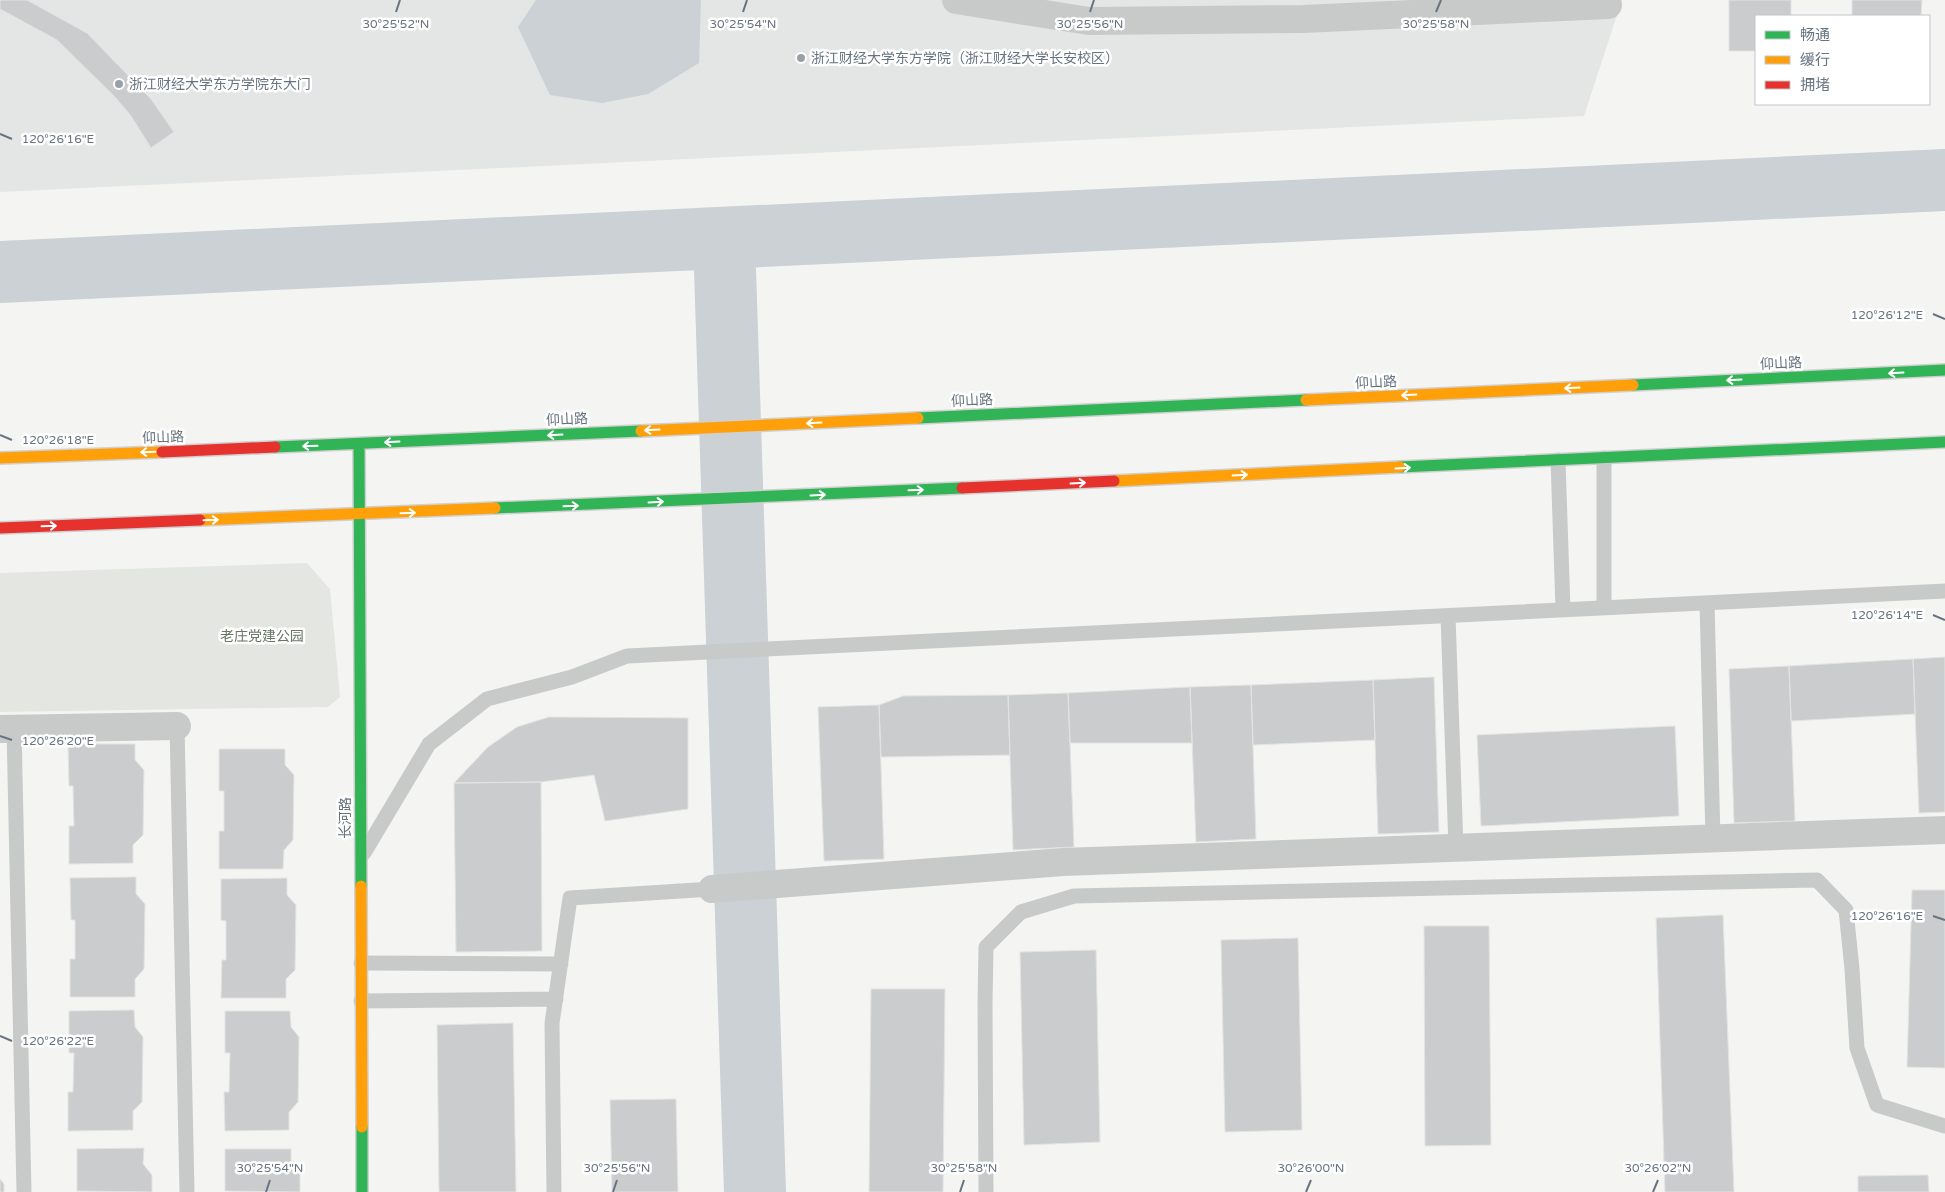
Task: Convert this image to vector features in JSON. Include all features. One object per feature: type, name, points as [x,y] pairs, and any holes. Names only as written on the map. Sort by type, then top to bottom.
[{"type":"main road","name":"仰山路","points":[[0,458],[359,444],[1945,370]]},
{"type":"main road","points":[[0,528],[360,515],[1945,442]]},
{"type":"main road","name":"长河路","points":[[359,444],[362,1192]]},
{"type":"street","points":[[956,0],[1089,21],[1303,19],[1608,5]]},
{"type":"street","points":[[7,729],[177,726]]},
{"type":"street","points":[[712,889],[1063,862],[1945,830]]},
{"type":"lane","points":[[1604,458],[1604,608]]},
{"type":"lane","points":[[1558,460],[1563,610]]},
{"type":"lane","points":[[360,859],[429,744],[487,699],[572,677],[627,656],[1945,591]]},
{"type":"lane","points":[[1707,603],[1713,839]]},
{"type":"lane","points":[[1448,616],[1456,848]]},
{"type":"lane","points":[[177,726],[187,1192]]},
{"type":"lane","points":[[7,729],[24,1192]]},
{"type":"lane","points":[[986,1192],[986,946],[1021,912],[1074,896],[1817,880],[1846,910],[1857,1048],[1877,1105],[1945,1126]]},
{"type":"lane","points":[[554,1192],[552,1023],[570,898],[712,889]]},
{"type":"lane","points":[[361,963],[561,964]]},
{"type":"lane","points":[[361,1001],[556,999]]},
{"type":"shaded area","name":"浙江财经大学东方学院（浙江财经大学长安校区）","points":[[0,0],[1622,0],[1584,116],[0,192]]},
{"type":"shaded area","points":[[536,0],[701,0],[699,63],[648,94],[602,103],[550,95],[518,27]]},
{"type":"green space","name":"老庄党建公园","points":[[307,563],[330,589],[340,697],[328,707],[0,712],[0,573]]},
{"type":"building","name":"浙江财经大学东方学院东大门","points":[[0,0],[27,0],[87,33],[151,99],[174,132],[151,148],[131,116],[115,97],[57,40],[0,9]]},
{"type":"building","points":[[1729,0],[1791,0],[1791,15],[1755,15],[1755,51],[1729,51]]},
{"type":"building","points":[[1852,0],[1922,0],[1921,15],[1852,15]]},
{"type":"building","points":[[1945,657],[1945,812],[1919,813],[1913,659]]},
{"type":"building","points":[[1913,659],[1915,714],[1791,721],[1789,666]]},
{"type":"building","points":[[1789,666],[1795,821],[1734,823],[1729,669]]},
{"type":"building","points":[[1434,677],[1439,832],[1378,834],[1373,680]]},
{"type":"building","points":[[1373,680],[1375,740],[1253,745],[1251,685]]},
{"type":"building","points":[[1251,685],[1256,839],[1196,842],[1190,687]]},
{"type":"building","points":[[1190,687],[1192,743],[1070,743],[1068,693]]},
{"type":"building","points":[[1068,693],[1074,847],[1013,850],[1008,695]]},
{"type":"building","points":[[1008,695],[1010,755],[881,757],[879,705],[903,696]]},
{"type":"building","points":[[879,705],[884,859],[824,861],[818,707]]},
{"type":"building","points":[[549,717],[688,718],[688,809],[605,821],[594,775],[541,782],[454,783],[488,747],[517,727]]},
{"type":"building","points":[[1675,726],[1679,816],[1481,826],[1477,735]]},
{"type":"building","points":[[68,744],[135,744],[135,760],[144,770],[143,835],[133,845],[133,863],[69,864],[69,826],[74,826],[73,786],[69,786]]},
{"type":"building","points":[[219,749],[285,749],[285,765],[294,775],[293,840],[284,850],[283,869],[219,869],[219,831],[224,831],[224,791],[219,791]]},
{"type":"building","points":[[541,782],[542,951],[456,952],[454,783]]},
{"type":"building","points":[[136,877],[136,894],[145,904],[144,969],[135,979],[135,997],[70,997],[70,959],[75,959],[75,920],[71,920],[70,878]]},
{"type":"building","points":[[287,878],[287,895],[296,905],[295,970],[286,979],[286,998],[221,998],[222,960],[226,960],[226,921],[221,920],[221,879]]},
{"type":"building","points":[[1912,890],[1945,890],[1945,1068],[1907,1067]]},
{"type":"building","points":[[1723,915],[1734,1192],[1665,1192],[1656,918]]},
{"type":"building","points":[[1424,926],[1489,926],[1491,1145],[1425,1146]]},
{"type":"building","points":[[1298,938],[1302,1130],[1225,1132],[1221,940]]},
{"type":"building","points":[[1096,950],[1100,1142],[1024,1145],[1020,952]]},
{"type":"building","points":[[871,989],[945,989],[943,1192],[869,1192]]},
{"type":"building","points":[[134,1010],[135,1027],[143,1037],[142,1102],[133,1111],[133,1130],[68,1131],[68,1092],[73,1092],[74,1053],[69,1053],[69,1011]]},
{"type":"building","points":[[225,1011],[290,1011],[291,1027],[299,1037],[298,1102],[289,1112],[289,1130],[225,1131],[224,1092],[229,1092],[230,1053],[225,1053]]},
{"type":"building","points":[[513,1023],[516,1192],[439,1192],[437,1025]]},
{"type":"building","points":[[676,1099],[678,1192],[612,1192],[610,1100]]},
{"type":"building","points":[[144,1148],[143,1164],[152,1175],[152,1192],[77,1191],[77,1149]]},
{"type":"building","points":[[225,1149],[291,1149],[291,1165],[300,1175],[300,1192],[225,1191]]},
{"type":"building","points":[[1928,1175],[1929,1192],[1858,1192],[1858,1176]]},
{"type":"building","points":[[0,1179],[4,1184],[4,1192],[0,1192]]},
{"type":"waterway","points":[[0,272],[1945,180]]},
{"type":"waterway","points":[[724,239],[755,1192]]},
{"type":"traffic: fast","points":[[1633,385],[1945,370]]},
{"type":"traffic: fast","points":[[918,418],[1306,400]]},
{"type":"traffic: fast","points":[[275,447],[641,431]]},
{"type":"traffic: fast","points":[[1400,467],[1945,442]]},
{"type":"traffic: fast","points":[[359,444],[361,886]]},
{"type":"traffic: fast","points":[[495,508],[962,488]]},
{"type":"traffic: fast","points":[[362,1127],[362,1192]]},
{"type":"traffic: slow","points":[[1306,400],[1633,385]]},
{"type":"traffic: slow","points":[[641,431],[918,418]]},
{"type":"traffic: slow","points":[[0,458],[162,452]]},
{"type":"traffic: slow","points":[[1114,481],[1400,467]]},
{"type":"traffic: slow","points":[[200,520],[495,508]]},
{"type":"traffic: slow","points":[[361,886],[362,1127]]},
{"type":"traffic: jam","points":[[162,452],[275,447]]},
{"type":"traffic: jam","points":[[962,488],[1114,481]]},
{"type":"traffic: jam","points":[[0,528],[200,520]]},
{"type":"place","name":"浙江财经大学东方学院（浙江财经大学长安校区）","points":[[801,58]]},
{"type":"place","name":"浙江财经大学东方学院东大门","points":[[119,84]]}]
